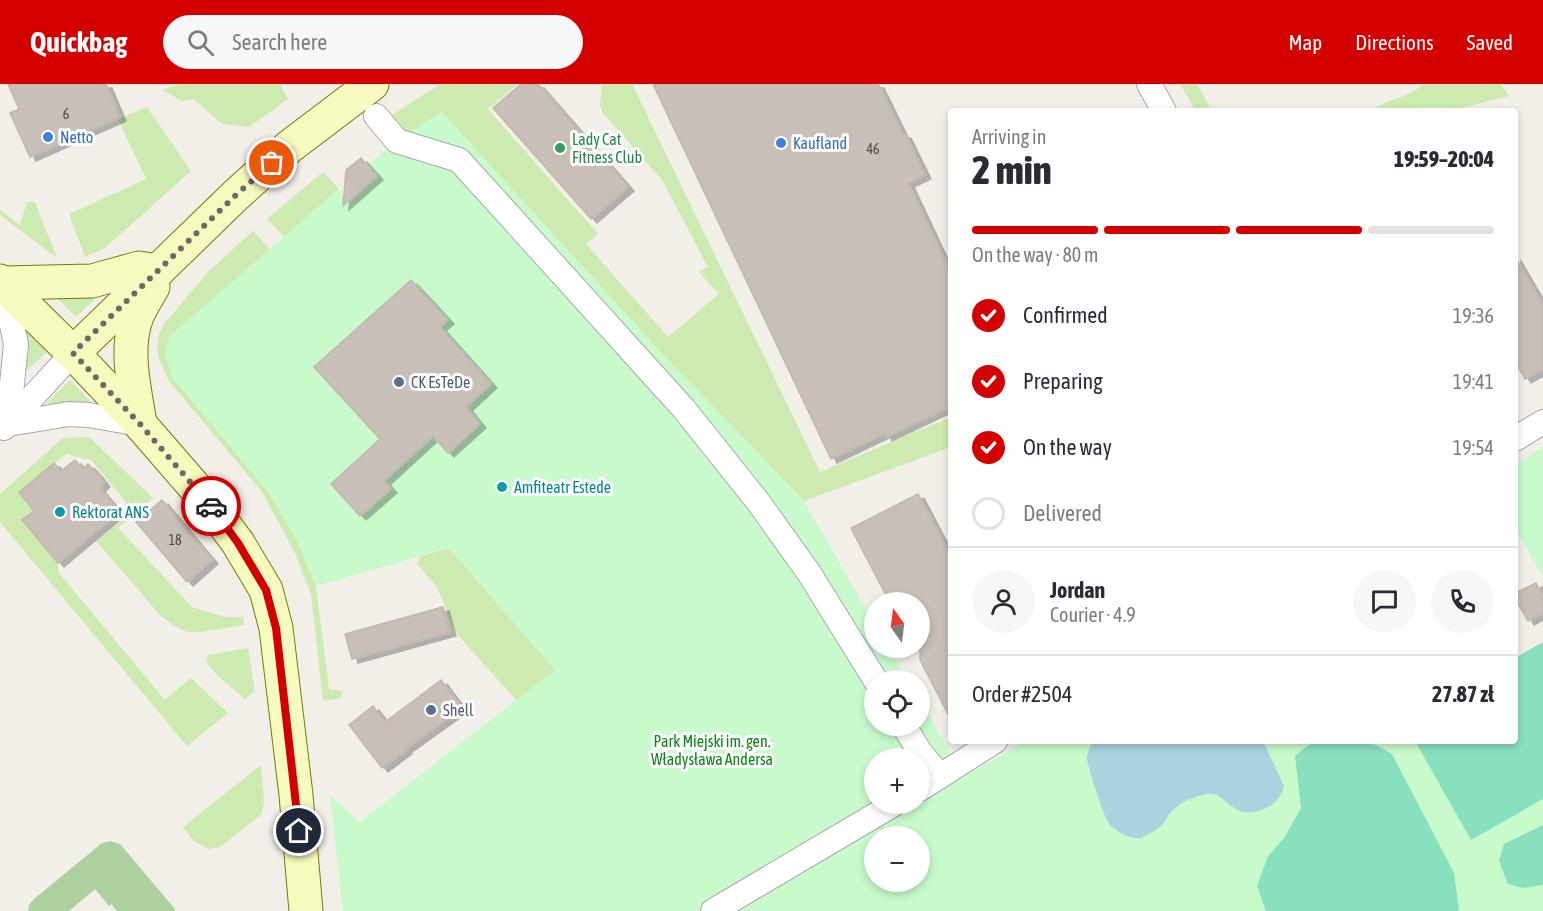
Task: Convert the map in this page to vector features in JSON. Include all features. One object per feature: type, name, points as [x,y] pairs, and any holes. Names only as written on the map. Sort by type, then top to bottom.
[{"type":"street","points":[[4,428],[73,353],[236,195],[289,147],[372,84]]},
{"type":"street","points":[[1149,84],[1162,108]]},
{"type":"street","points":[[376,116],[396,141],[459,160],[684,409],[759,503],[809,573],[869,670]]},
{"type":"street","points":[[2,282],[82,282],[115,276],[139,268],[158,271]]},
{"type":"street","points":[[140,424],[131,360],[131,339],[137,315],[155,284],[158,271]]},
{"type":"street","points":[[2,282],[140,424],[206,500],[238,543],[266,590],[276,628],[296,795],[306,911]]},
{"type":"street","points":[[2,282],[16,344],[4,428]]},
{"type":"street","points":[[4,428],[69,414],[140,424]]},
{"type":"street","points":[[1518,437],[1543,422]]},
{"type":"street","points":[[930,782],[990,744]]},
{"type":"street","points":[[713,911],[877,814]]},
{"type":"green space","points":[[178,84],[280,84],[288,99],[249,127],[222,124],[193,99],[182,101],[162,90]]},
{"type":"green space","points":[[440,84],[518,84],[488,109],[598,234],[586,244],[668,337],[719,294],[699,272],[708,267],[662,180],[602,112],[600,104],[602,84],[632,84],[820,472],[948,418],[948,448],[804,501],[656,347],[442,113],[397,141],[381,122]]},
{"type":"green space","points":[[1180,84],[1197,84],[1210,108],[1194,108]]},
{"type":"green space","points":[[1425,84],[1500,84],[1509,96],[1461,108],[1376,108]]},
{"type":"green space","points":[[147,107],[191,171],[105,248],[85,257],[69,214],[146,179],[118,119]]},
{"type":"green space","name":"Park Miejski im. gen. Władysława Andersa","points":[[442,112],[656,347],[804,501],[864,606],[864,658],[895,658],[902,670],[864,670],[864,736],[930,736],[930,718],[951,755],[970,773],[1022,744],[1518,744],[1518,739],[1543,723],[1543,911],[343,911],[330,795],[360,822],[555,670],[449,548],[316,586],[300,546],[268,491],[172,377],[165,354],[170,336],[339,189],[349,201],[377,176],[368,165],[393,143]]},
{"type":"green space","points":[[323,172],[339,189],[284,237],[267,219]]},
{"type":"green space","points":[[27,202],[35,202],[57,258],[0,215],[0,210],[20,225]]},
{"type":"green space","points":[[253,231],[270,250],[170,336],[172,377],[268,491],[300,546],[316,586],[329,689],[342,691],[341,698],[323,701],[311,594],[295,553],[262,492],[169,381],[159,359],[157,348],[159,334],[164,324],[208,272]]},
{"type":"green space","points":[[99,295],[76,317],[55,296]]},
{"type":"green space","points":[[26,328],[48,351],[28,369],[25,367],[29,351],[23,330]]},
{"type":"green space","points":[[70,380],[94,405],[62,403],[50,405],[47,403]]},
{"type":"green space","points":[[89,437],[153,498],[118,528],[192,607],[225,617],[243,617],[244,625],[188,632],[174,626],[160,615],[96,541],[124,519],[126,502],[91,460],[68,453],[19,492],[34,511],[58,563],[58,572],[165,700],[191,678],[228,713],[187,746],[0,522],[0,494],[63,438]]},
{"type":"green space","points":[[1543,447],[1543,577],[1518,534],[1518,462]]},
{"type":"green space","points":[[449,548],[556,671],[517,701],[456,633],[437,587],[417,564],[420,556]]},
{"type":"green space","points":[[1543,642],[1543,799],[1471,840],[1417,744],[1518,744],[1518,656]]},
{"type":"green space","points":[[248,648],[255,691],[245,699],[218,676],[206,662],[208,655]]},
{"type":"green space","points":[[1310,744],[1370,744],[1392,754],[1454,873],[1459,910],[1266,911],[1257,886],[1268,856],[1284,838],[1301,808],[1295,756]]},
{"type":"green space","points":[[261,765],[264,802],[262,814],[220,847],[209,849],[195,842],[183,827]]},
{"type":"green space","points":[[1543,825],[1543,885],[1523,888],[1508,884],[1499,861],[1504,844]]},
{"type":"green space","points":[[110,841],[120,844],[175,911],[117,911],[111,904],[109,906],[95,889],[69,911],[28,911],[34,899],[102,843]]},
{"type":"water","points":[[1091,744],[1264,744],[1284,786],[1274,803],[1253,812],[1237,810],[1214,794],[1194,798],[1174,809],[1157,829],[1141,838],[1136,838],[1122,834],[1108,822],[1087,761]]},
{"type":"building","name":"Netto","points":[[8,84],[106,84],[120,117],[30,157],[10,113],[19,109]]},
{"type":"building","points":[[521,84],[538,84],[628,187],[591,219],[493,108]]},
{"type":"building","points":[[653,84],[878,84],[925,175],[908,183],[948,268],[948,407],[886,437],[885,433],[831,459]]},
{"type":"building","points":[[361,158],[377,176],[343,206],[346,170]]},
{"type":"building","points":[[1518,262],[1543,305],[1543,369],[1525,379],[1518,367]]},
{"type":"building","points":[[411,280],[448,320],[440,327],[491,384],[466,407],[480,424],[448,453],[433,436],[384,481],[391,489],[360,516],[331,484],[380,439],[314,367]]},
{"type":"building","name":"Rektorat ANS","points":[[75,460],[83,469],[88,464],[98,475],[104,483],[99,488],[119,512],[58,563],[22,520],[34,511],[19,492],[54,463],[61,471]]},
{"type":"building","points":[[918,494],[948,551],[948,714],[930,679],[930,670],[925,670],[920,660],[920,658],[930,658],[930,592],[884,592],[851,528]]},
{"type":"building","points":[[162,500],[212,560],[187,582],[136,522]]},
{"type":"building","points":[[1536,583],[1543,596],[1543,613],[1528,621],[1518,603],[1518,592]]},
{"type":"building","points":[[443,607],[450,632],[352,659],[345,634]]},
{"type":"building","points":[[441,680],[462,708],[382,768],[349,725],[373,706],[385,722]]},
{"type":"way so far","points":[[211,506],[140,424],[73,353],[272,163]]},
{"type":"place","name":"Netto","points":[[48,137]]},
{"type":"place","name":"Kaufland","points":[[781,143]]},
{"type":"place","name":"Lady Cat Fitness Club","points":[[560,148]]},
{"type":"place","name":"CK EsTeDe","points":[[399,382]]},
{"type":"place","name":"Amfiteatr Estede","points":[[502,487]]},
{"type":"place","name":"Rektorat ANS","points":[[60,512]]},
{"type":"place","name":"Shell","points":[[431,710]]},
{"type":"route","points":[[211,506],[238,543],[266,590],[276,628],[299,831]]}]
